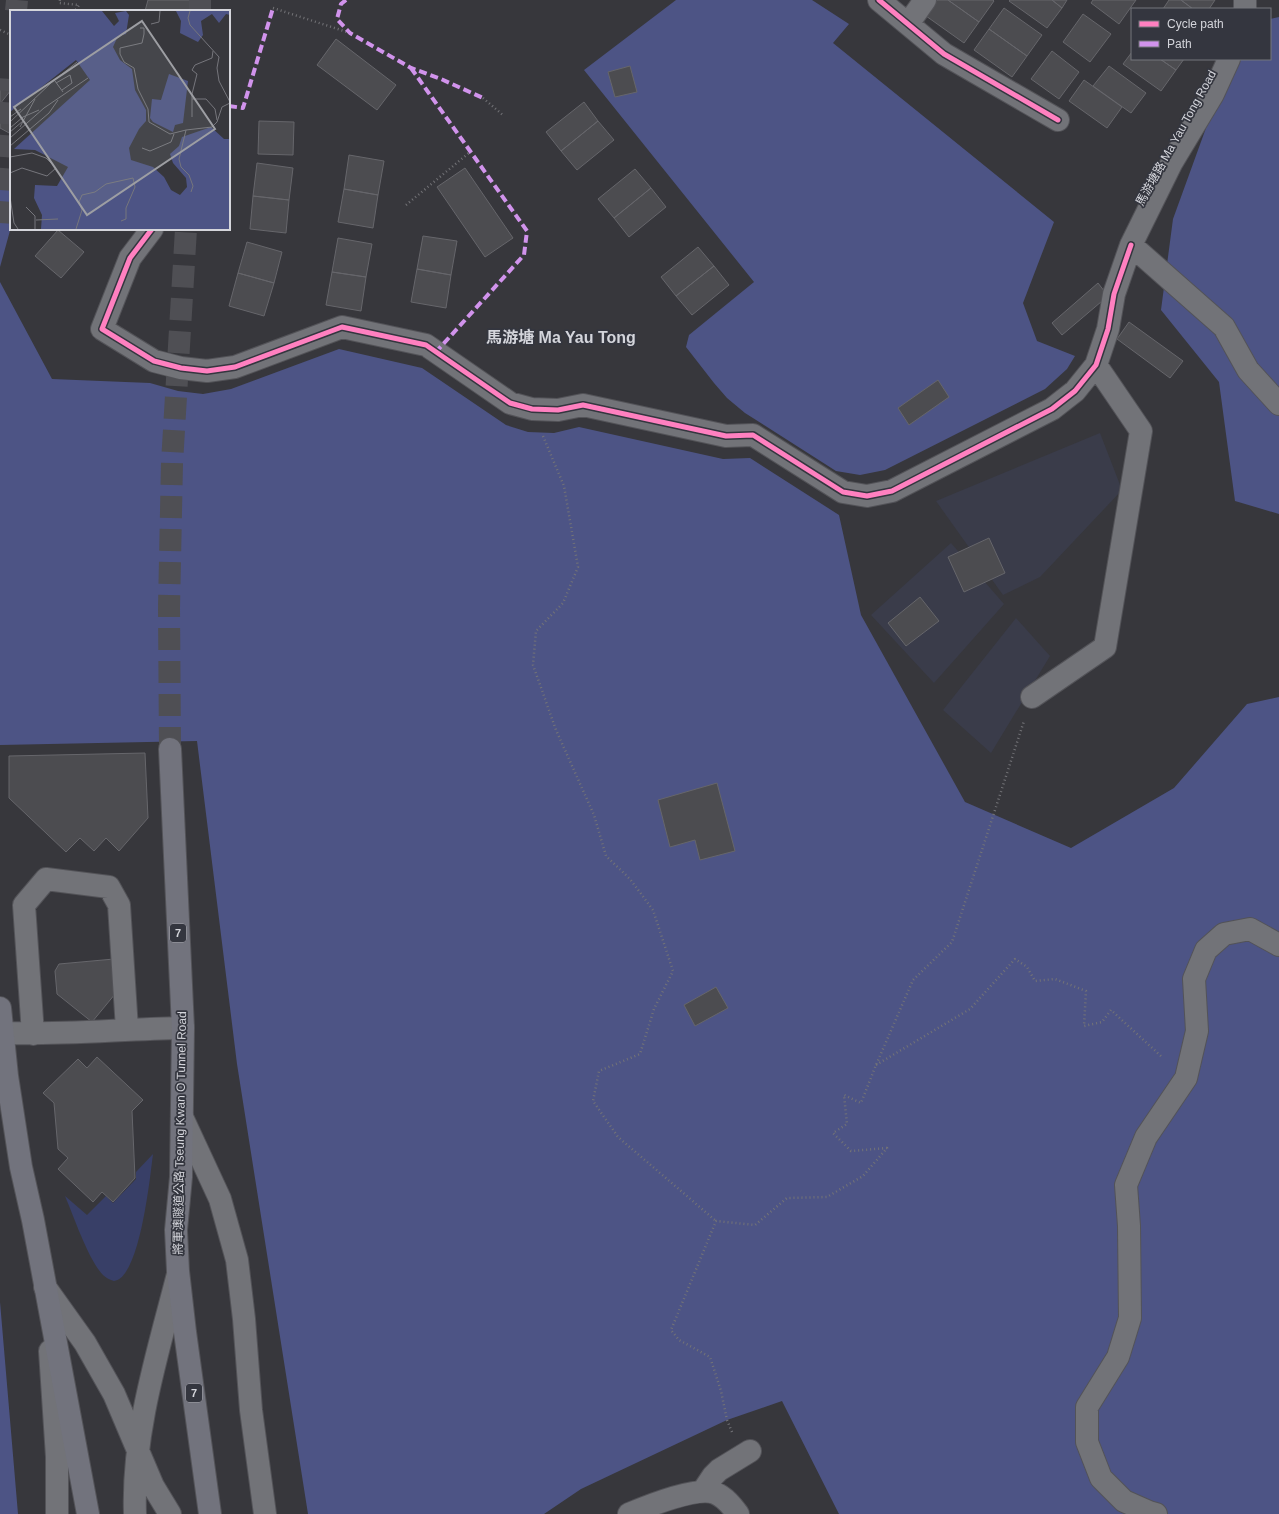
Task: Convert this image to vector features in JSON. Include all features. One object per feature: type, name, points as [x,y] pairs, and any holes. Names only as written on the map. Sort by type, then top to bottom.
[{"type":"highway","name":"將軍澳隧道公路 Tseung Kwan O Tunnel Road","points":[[170,749],[183,1028],[181,1177],[176,1230],[178,1271],[210,1514]]},
{"type":"highway","points":[[0,1008],[7,1076],[21,1167],[33,1220],[88,1514]]},
{"type":"street","points":[[879,0],[944,54],[1058,120]]},
{"type":"street","points":[[908,24],[925,0]]},
{"type":"street","name":"馬游塘路 Ma Yau Tong Road","points":[[1096,365],[1108,328],[1114,294],[1130,245],[1172,162],[1213,94],[1229,60]]},
{"type":"street","points":[[151,230],[130,258],[102,329],[154,361],[181,368],[207,371],[235,367],[342,327],[426,345],[510,403],[532,409],[558,410],[583,405],[726,436],[754,435],[843,492],[867,496],[892,491],[1052,409],[1075,391],[1096,365],[1141,431],[1105,647],[1032,697]]},
{"type":"street","points":[[1130,245],[1224,327],[1248,370],[1279,404]]},
{"type":"street","points":[[33,1034],[24,905],[46,879],[109,887],[119,905],[127,1029]]},
{"type":"street","points":[[1156,1514],[1124,1501],[1100,1478],[1088,1442],[1087,1407],[1118,1357],[1130,1318],[1129,1226],[1126,1185],[1146,1137],[1186,1078],[1197,1031],[1194,979],[1206,950],[1224,934],[1250,930],[1279,945]]},
{"type":"street","points":[[2,1033],[33,1034],[127,1029],[183,1028]]},
{"type":"street","points":[[182,1116],[220,1199],[236,1260],[244,1319],[252,1410],[265,1514]]},
{"type":"street","points":[[135,1514],[134,1492],[138,1451],[148,1394],[178,1271]]},
{"type":"street","points":[[45,1287],[85,1343],[114,1394],[153,1486],[170,1514]]},
{"type":"street","points":[[45,1287],[57,1457],[57,1514]]},
{"type":"street","points":[[703,1491],[719,1470],[746,1454]]},
{"type":"street","points":[[153,1486],[158,1514]]},
{"type":"street","points":[[629,1514],[673,1498],[703,1491],[715,1493],[725,1500],[738,1514]]},
{"type":"path","points":[[60,0],[59,3],[79,4],[76,10]]},
{"type":"path","points":[[273,8],[350,33]]},
{"type":"path","points":[[0,30],[10,35]]},
{"type":"path","points":[[483,98],[504,116]]},
{"type":"path","points":[[406,205],[470,152]]},
{"type":"path","points":[[532,409],[564,486],[578,567],[563,603],[536,631],[533,665],[556,730],[594,815],[606,856],[630,879],[653,910],[673,972],[654,1009],[640,1054],[599,1071],[593,1101],[618,1137],[716,1221],[755,1225],[787,1198],[827,1196],[863,1176],[887,1148],[851,1151],[833,1133],[847,1124],[844,1095],[861,1103],[913,980],[952,942],[1032,697]]},
{"type":"path","points":[[876,1065],[970,1009],[1015,959],[1027,966],[1035,981],[1055,979],[1086,991],[1084,1026],[1102,1022],[1111,1010],[1186,1078]]},
{"type":"path","points":[[716,1221],[671,1330],[679,1340],[710,1357],[721,1391],[727,1420],[746,1454]]},
{"type":"shaded area","points":[[676,0],[812,0],[849,24],[833,43],[1054,222],[1023,303],[1037,341],[1075,356],[1067,369],[1045,389],[885,470],[860,475],[836,471],[745,413],[727,398],[686,347],[689,335],[754,282],[584,70]]},
{"type":"shaded area","points":[[1279,17],[1279,514],[1235,501],[1219,382],[1161,310],[1173,219],[1231,60],[1271,60],[1271,19]]},
{"type":"shaded area","points":[[0,176],[10,190],[10,230],[0,267]]},
{"type":"shaded area","points":[[0,282],[52,379],[150,383],[178,391],[203,394],[231,389],[339,349],[422,368],[506,425],[528,432],[554,433],[579,427],[723,459],[750,458],[839,515],[861,615],[965,802],[1071,848],[1174,788],[1247,704],[1279,697],[1279,1514],[839,1514],[782,1401],[727,1420],[581,1489],[544,1514],[308,1514],[237,1064],[197,741],[0,745]]},
{"type":"shaded area","points":[[1100,433],[1122,490],[1040,577],[1003,595],[936,501]]},
{"type":"shaded area","points":[[951,543],[1004,604],[934,683],[871,615]]},
{"type":"shaded area","points":[[1016,618],[1050,656],[991,753],[943,710]]},
{"type":"shaded area","points":[[153,1154],[146,1204],[137,1246],[131,1263],[123,1276],[113,1281],[103,1275],[97,1268],[65,1196],[87,1215],[106,1196],[113,1203],[136,1179],[136,1172]]},
{"type":"shaded area","points":[[0,1302],[18,1514],[0,1514]]},
{"type":"building","points":[[148,0],[195,1],[192,10],[145,10]]},
{"type":"building","points":[[937,0],[948,0],[979,22],[964,43],[926,16]]},
{"type":"building","points":[[948,0],[993,0],[994,1],[979,22]]},
{"type":"building","points":[[1052,0],[1062,8],[1047,28],[1009,1]]},
{"type":"building","points":[[1052,0],[1067,0],[1062,8]]},
{"type":"building","points":[[1093,0],[1136,0],[1119,24],[1091,3]]},
{"type":"building","points":[[1169,0],[1181,0],[1192,8],[1164,8]]},
{"type":"building","points":[[1181,0],[1215,0],[1210,8],[1192,8]]},
{"type":"building","points":[[1004,8],[1042,35],[1027,56],[989,29]]},
{"type":"building","points":[[1083,14],[1111,34],[1090,62],[1063,42]]},
{"type":"building","points":[[989,29],[1027,56],[1012,77],[974,50]]},
{"type":"building","points":[[336,39],[396,85],[377,110],[317,65]]},
{"type":"building","points":[[1052,51],[1079,72],[1059,99],[1031,79]]},
{"type":"building","points":[[1131,53],[1131,60],[1161,60],[1176,70],[1161,91],[1123,64]]},
{"type":"building","points":[[1161,60],[1183,60],[1176,70]]},
{"type":"building","points":[[630,66],[637,92],[615,97],[608,72]]},
{"type":"building","points":[[1109,66],[1146,93],[1131,113],[1093,86]]},
{"type":"building","points":[[1084,80],[1122,107],[1107,128],[1069,101]]},
{"type":"building","points":[[0,81],[10,89],[10,91],[0,104]]},
{"type":"building","points":[[584,102],[598,121],[561,151],[546,132]]},
{"type":"building","points":[[10,104],[10,133],[0,128],[0,121]]},
{"type":"building","points":[[259,121],[294,122],[293,155],[258,154]]},
{"type":"building","points":[[598,121],[614,140],[577,170],[561,151]]},
{"type":"building","points":[[349,155],[384,161],[378,195],[344,189]]},
{"type":"building","points":[[257,163],[293,168],[289,200],[253,196]]},
{"type":"building","points":[[465,168],[513,238],[485,257],[437,187]]},
{"type":"building","points":[[635,169],[651,188],[614,218],[598,199]]},
{"type":"building","points":[[651,188],[666,207],[629,237],[614,218]]},
{"type":"building","points":[[344,189],[378,195],[373,228],[338,222]]},
{"type":"building","points":[[253,196],[289,200],[286,233],[250,229]]},
{"type":"building","points":[[58,230],[84,252],[61,278],[35,256]]},
{"type":"building","points":[[423,236],[457,241],[451,275],[417,269]]},
{"type":"building","points":[[338,238],[372,244],[366,277],[332,272]]},
{"type":"building","points":[[247,242],[282,252],[274,283],[238,273]]},
{"type":"building","points":[[698,247],[714,266],[676,296],[661,277]]},
{"type":"building","points":[[714,266],[729,285],[692,315],[676,296]]},
{"type":"building","points":[[417,269],[451,275],[446,308],[411,302]]},
{"type":"building","points":[[332,272],[366,277],[361,311],[326,305]]},
{"type":"building","points":[[238,273],[274,283],[264,316],[229,306]]},
{"type":"building","points":[[1098,283],[1108,296],[1062,335],[1052,323]]},
{"type":"building","points":[[1129,322],[1183,361],[1170,378],[1117,339]]},
{"type":"building","points":[[938,380],[949,397],[909,425],[898,408]]},
{"type":"building","points":[[989,538],[1005,573],[964,592],[948,557]]},
{"type":"building","points":[[920,597],[939,621],[906,646],[888,623]]},
{"type":"building","points":[[145,753],[148,818],[119,851],[106,838],[94,851],[80,838],[66,852],[9,798],[9,756]]},
{"type":"building","points":[[717,783],[735,851],[700,860],[695,840],[670,847],[658,800]]},
{"type":"building","points":[[114,959],[120,988],[92,1022],[57,994],[55,971],[59,964]]},
{"type":"building","points":[[716,987],[728,1008],[695,1026],[684,1005]]},
{"type":"building","points":[[97,1057],[143,1100],[132,1111],[135,1178],[113,1202],[102,1192],[93,1202],[58,1169],[68,1158],[58,1149],[54,1103],[43,1093],[78,1059],[87,1068]]},
{"type":"tunnel","points":[[16,10],[17,0]]},
{"type":"tunnel","points":[[200,0],[200,10]]},
{"type":"tunnel","points":[[0,223],[10,92]]},
{"type":"tunnel","points":[[170,749],[169,608],[172,463],[186,230]]},
{"type":"marked path","points":[[346,0],[341,4],[337,19],[350,33],[411,68],[441,79],[483,98]]},
{"type":"marked path","points":[[230,106],[243,108],[273,8]]},
{"type":"marked path","points":[[411,68],[527,231],[524,255],[436,352]]},
{"type":"cycle path","points":[[879,0],[944,54],[1058,120]]},
{"type":"cycle path","points":[[151,230],[130,258],[102,329],[154,361],[181,368],[207,371],[235,367],[342,327],[426,345],[510,403],[532,409],[558,410],[583,405],[726,436],[753,435],[843,492],[867,496],[892,491],[1052,409],[1075,391],[1096,365],[1108,329],[1114,294],[1131,245]]},
{"type":"district","name":"馬游塘 Ma Yau Tong","points":[[561,337]]}]
